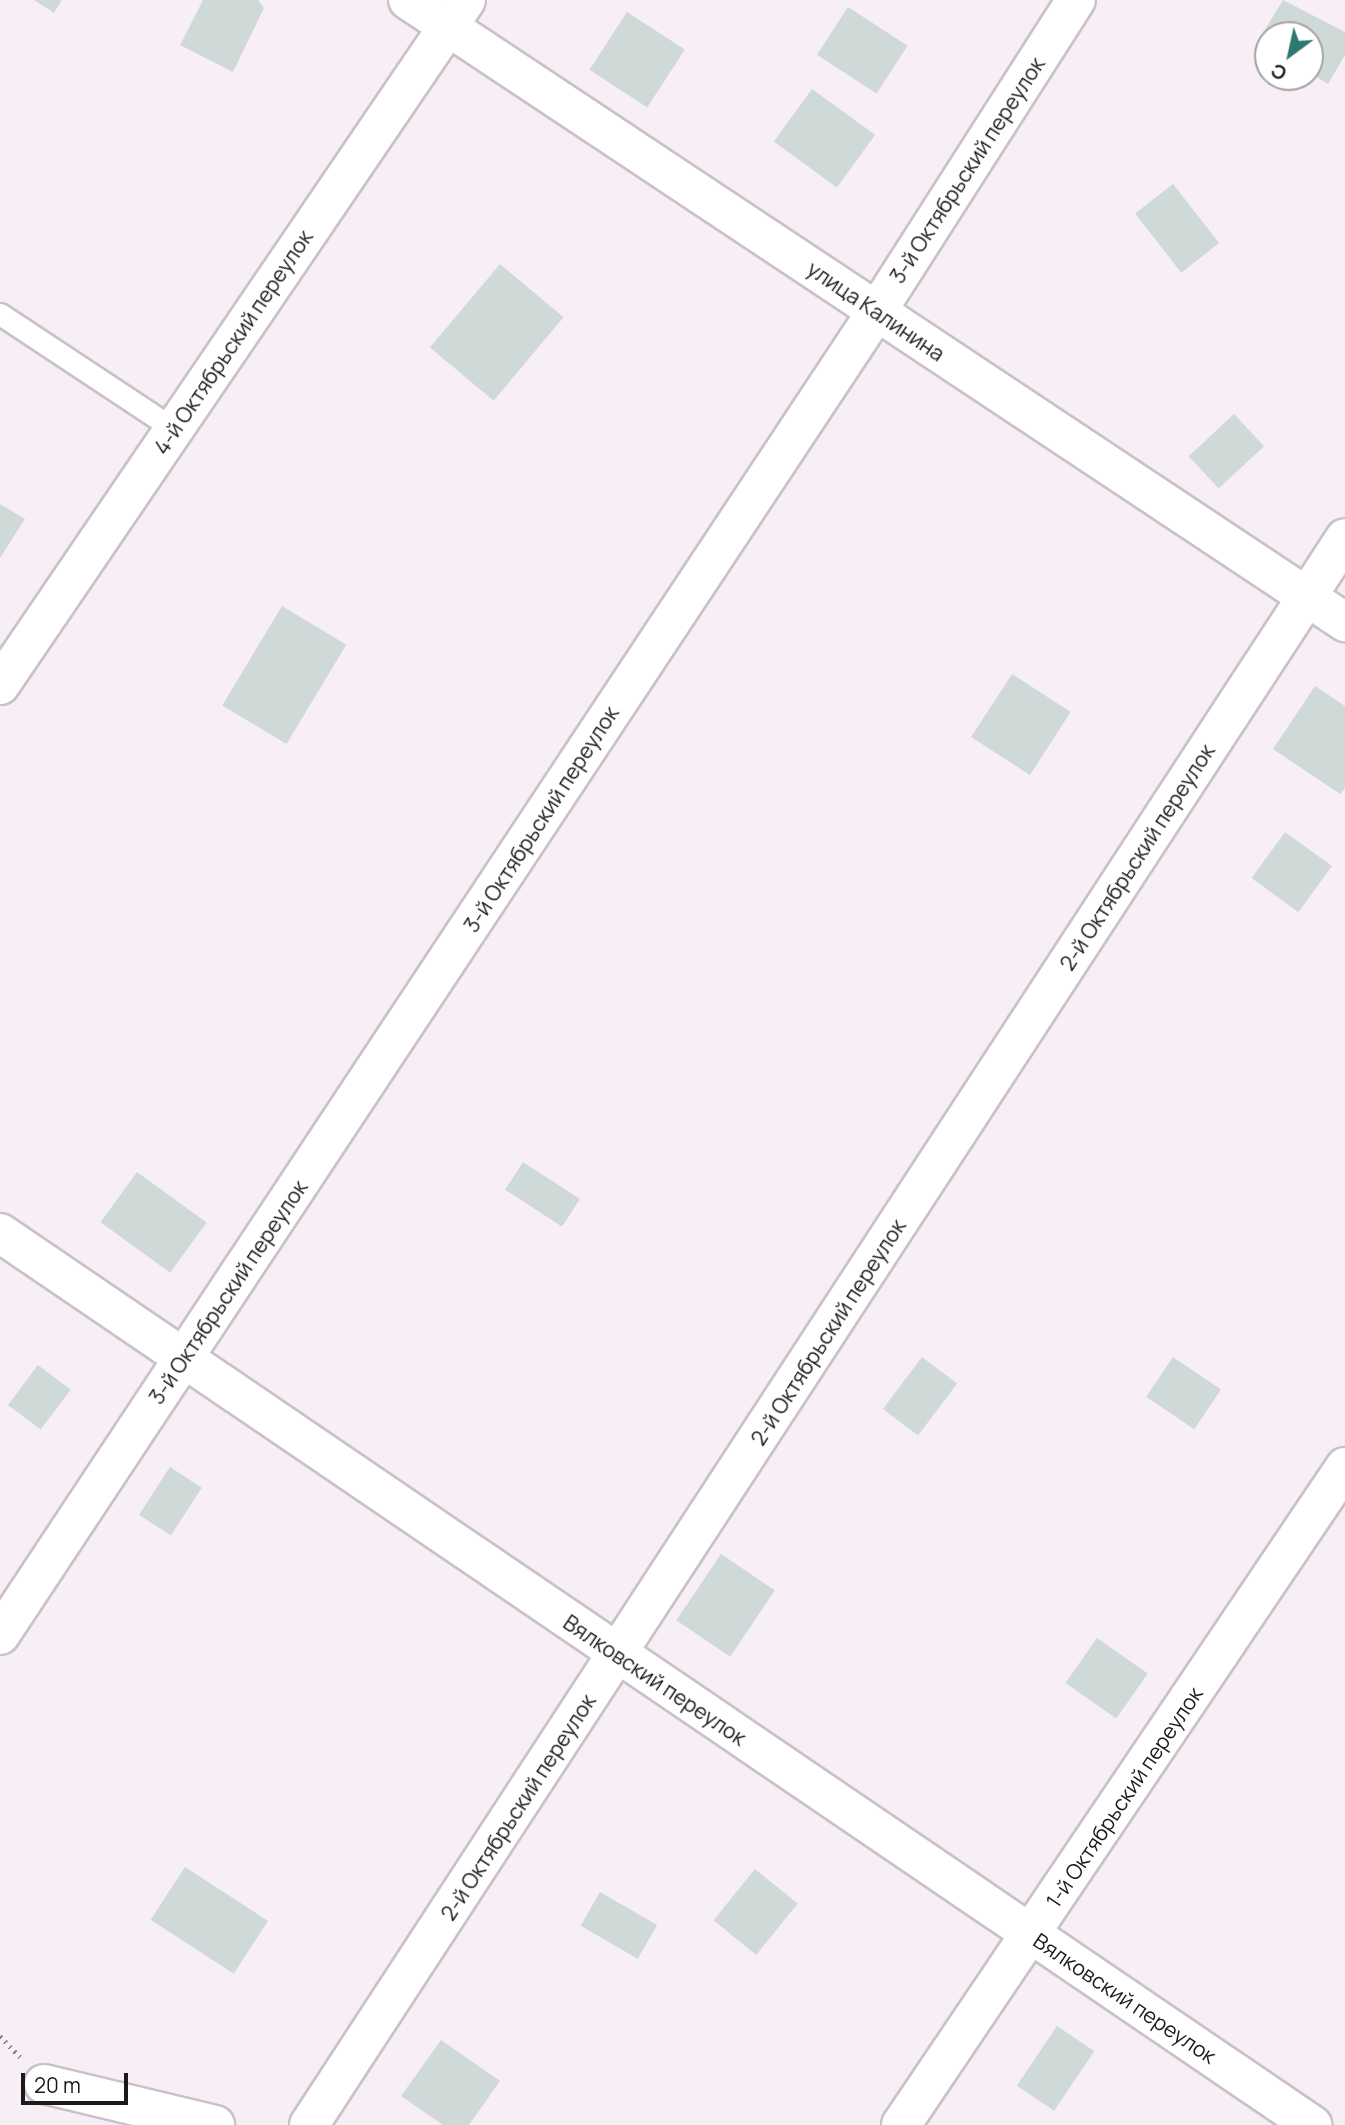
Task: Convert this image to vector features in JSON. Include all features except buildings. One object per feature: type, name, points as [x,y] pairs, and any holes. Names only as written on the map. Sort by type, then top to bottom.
[{"type":"street","name":"улица Калинина","points":[[408,0],[457,14],[877,311],[1345,622]]},
{"type":"street","name":"3-й Октябрьский переулок","points":[[0,1635],[877,311],[1076,0]]},
{"type":"street","name":"4-й Октябрьский переулок","points":[[0,685],[457,14]]},
{"type":"street","name":"2-й Октябрьский переулок","points":[[309,2125],[618,1656],[1345,538]]},
{"type":"street","name":"Вялковский переулок","points":[[0,1233],[618,1656],[1312,2125]]},
{"type":"street","name":"1-й Октябрьский переулок","points":[[901,2125],[1032,1935],[1345,1466]]},
{"type":"street","points":[[44,2084],[215,2125]]},
{"type":"lane","points":[[0,314],[174,429]]}]
